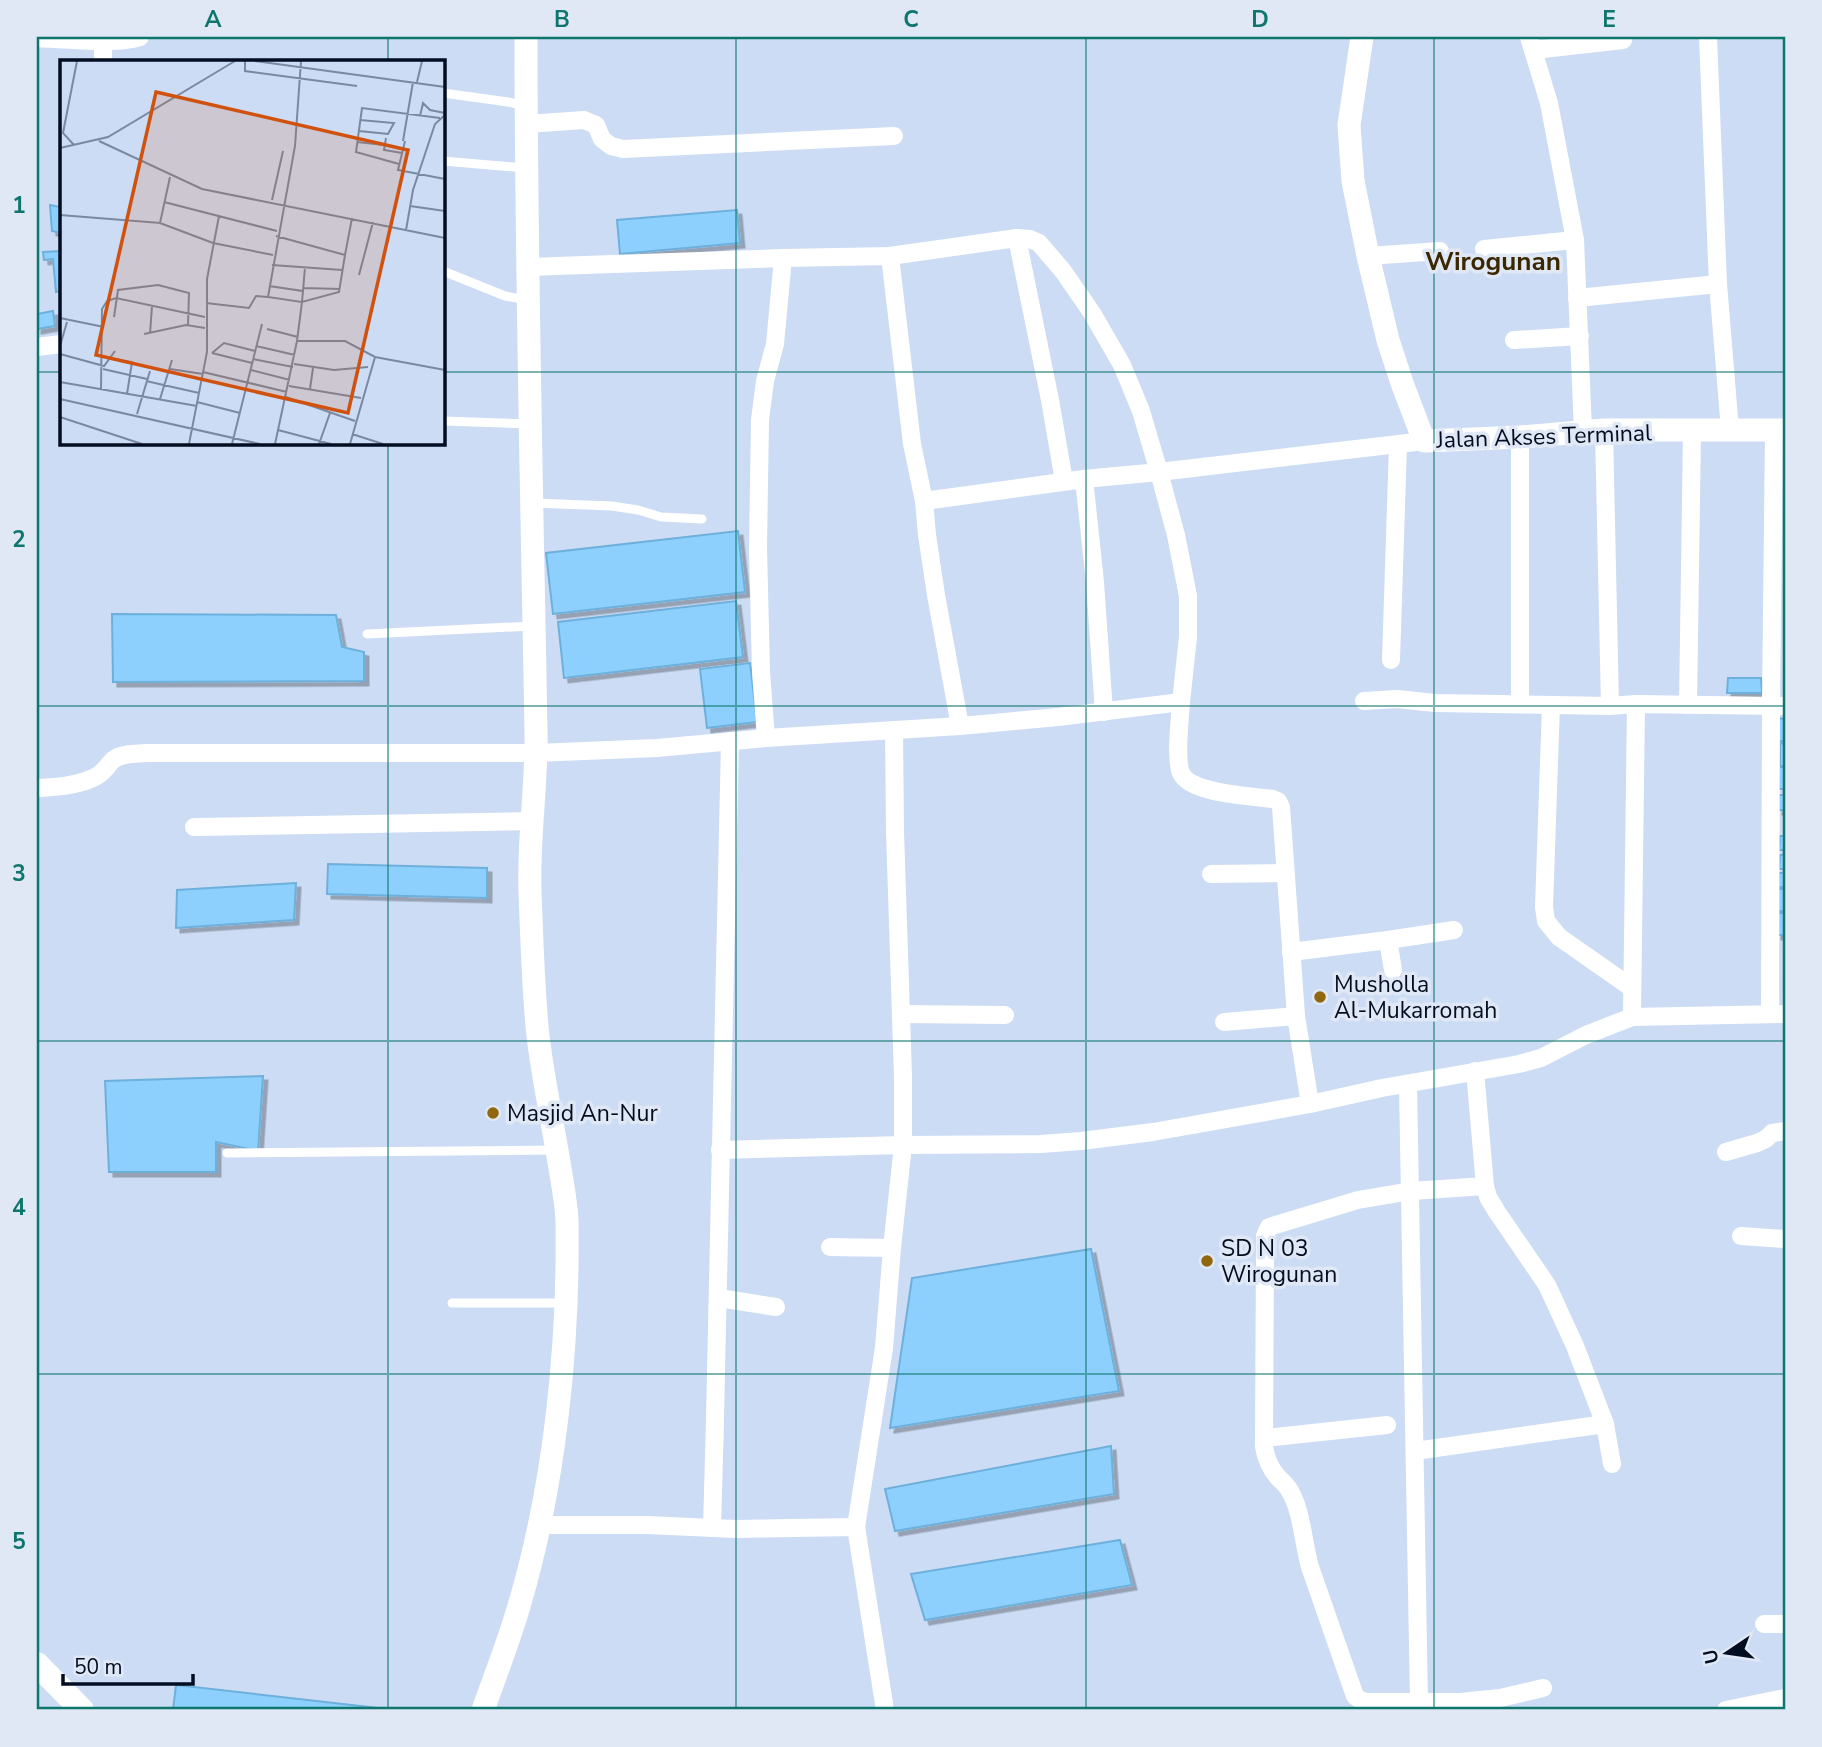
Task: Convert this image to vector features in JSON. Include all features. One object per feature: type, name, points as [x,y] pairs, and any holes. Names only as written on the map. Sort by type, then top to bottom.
[{"type":"main road","points":[[37,1664],[82,1710]]},
{"type":"street","points":[[37,38],[103,41],[140,37]]},
{"type":"street","points":[[483,1710],[519,1606],[539,1525],[553,1449],[565,1303],[567,1216],[538,1037],[530,886],[536,753],[529,424],[526,37]]},
{"type":"street","name":"Jalan Akses Terminal","points":[[1362,37],[1349,125],[1353,181],[1388,340],[1424,441],[1520,437],[1593,430],[1779,430]]},
{"type":"street","points":[[1707,37],[1718,284],[1730,430]]},
{"type":"street","points":[[1610,706],[1593,430],[1580,336],[1574,240],[1549,103],[1531,44],[1623,40]]},
{"type":"street","points":[[103,41],[103,60]]},
{"type":"street","points":[[527,115],[584,120],[596,125],[603,139],[611,146],[623,149],[894,136]]},
{"type":"street","points":[[528,267],[890,256],[1017,238],[1039,243],[1063,271],[1092,313],[1122,365],[1166,471],[1188,596],[1188,636],[1181,702],[1181,774],[1190,785],[1203,790],[1273,799],[1278,802],[1283,818],[1296,1016],[1310,1104]]},
{"type":"street","points":[[1017,238],[1051,400],[1063,481]]},
{"type":"street","points":[[1484,249],[1574,240]]},
{"type":"street","points":[[1368,256],[1440,251]]},
{"type":"street","points":[[890,256],[912,444],[924,501],[936,595],[960,726]]},
{"type":"street","points":[[766,738],[761,672],[758,548],[760,421],[765,381],[775,344],[783,258]]},
{"type":"street","points":[[1577,298],[1718,284]]},
{"type":"street","points":[[1514,340],[1580,336]]},
{"type":"street","points":[[37,347],[60,344]]},
{"type":"street","points":[[720,1150],[1041,1144],[1153,1132],[1519,1064],[1541,1058],[1586,1035],[1632,1017],[1778,1014],[1779,430]]},
{"type":"street","points":[[1688,705],[1692,431]]},
{"type":"street","points":[[1520,437],[1520,704]]},
{"type":"street","points":[[924,501],[1063,481],[1424,441]]},
{"type":"street","points":[[1391,660],[1398,445]]},
{"type":"street","points":[[1084,479],[1095,582],[1104,712]]},
{"type":"street","points":[[1364,702],[1397,699],[1551,705],[1778,706]]},
{"type":"street","points":[[37,788],[65,786],[91,779],[104,772],[113,759],[146,753],[536,753],[657,748],[960,726],[1181,702]]},
{"type":"street","points":[[1632,1017],[1636,704]]},
{"type":"street","points":[[1551,705],[1544,907],[1546,921],[1559,937],[1632,988]]},
{"type":"street","points":[[885,1710],[856,1527],[884,1348],[903,1145],[894,730]]},
{"type":"street","points":[[712,1528],[730,741]]},
{"type":"street","points":[[194,827],[532,821]]},
{"type":"street","points":[[1211,874],[1285,873]]},
{"type":"street","points":[[1291,951],[1454,930]]},
{"type":"street","points":[[1388,940],[1393,970]]},
{"type":"street","points":[[901,1014],[1005,1015]]},
{"type":"street","points":[[1224,1022],[1296,1016]]},
{"type":"street","points":[[1475,1071],[1488,1196],[1547,1284],[1575,1346],[1605,1424],[1612,1464]]},
{"type":"street","points":[[1408,1084],[1421,1706]]},
{"type":"street","points":[[1726,1152],[1757,1143],[1772,1133],[1785,1131]]},
{"type":"street","points":[[1485,1186],[1411,1191],[1358,1200],[1269,1227],[1265,1236],[1264,1447],[1267,1462],[1288,1488],[1297,1509],[1305,1549],[1355,1696],[1366,1702],[1421,1706],[1500,1698],[1543,1688]]},
{"type":"street","points":[[1741,1236],[1785,1239]]},
{"type":"street","points":[[830,1247],[892,1248]]},
{"type":"street","points":[[719,1298],[776,1307]]},
{"type":"street","points":[[1415,1451],[1605,1424]]},
{"type":"street","points":[[1265,1438],[1387,1425]]},
{"type":"street","points":[[539,1525],[856,1527]]},
{"type":"street","points":[[1764,1624],[1785,1624]]},
{"type":"street","points":[[1726,1710],[1785,1698]]},
{"type":"lane","points":[[444,93],[508,102],[527,115]]},
{"type":"lane","points":[[444,161],[527,168]]},
{"type":"lane","points":[[444,271],[505,296],[529,301]]},
{"type":"lane","points":[[444,421],[529,424]]},
{"type":"lane","points":[[531,503],[612,506],[661,517],[702,519]]},
{"type":"lane","points":[[367,634],[534,626]]},
{"type":"lane","points":[[227,1153],[557,1150]]},
{"type":"lane","points":[[453,1303],[565,1303]]},
{"type":"building","points":[[50,205],[60,207],[60,233],[52,231]]},
{"type":"building","points":[[737,210],[740,243],[620,254],[617,220]]},
{"type":"building","points":[[60,251],[60,291],[56,292],[53,259],[44,260],[43,252]]},
{"type":"building","points":[[53,311],[55,326],[37,329],[37,314]]},
{"type":"building","points":[[738,531],[745,592],[553,614],[546,553]]},
{"type":"building","points":[[736,601],[743,657],[564,678],[558,622]]},
{"type":"building","points":[[112,614],[336,615],[342,647],[364,652],[364,681],[113,682]]},
{"type":"building","points":[[750,663],[757,722],[707,728],[700,669]]},
{"type":"building","points":[[1728,678],[1761,678],[1762,693],[1727,693]]},
{"type":"building","points":[[1778,718],[1785,719],[1785,741],[1778,741]]},
{"type":"building","points":[[1780,743],[1785,744],[1785,766],[1780,766]]},
{"type":"building","points":[[1779,767],[1785,767],[1785,789],[1779,789]]},
{"type":"building","points":[[1779,795],[1785,795],[1785,810],[1778,810]]},
{"type":"building","points":[[1780,836],[1785,836],[1785,850],[1779,850]]},
{"type":"building","points":[[1780,855],[1785,855],[1785,869],[1779,869]]},
{"type":"building","points":[[328,864],[487,868],[487,898],[327,894]]},
{"type":"building","points":[[1779,873],[1785,873],[1785,887],[1778,887]]},
{"type":"building","points":[[296,883],[294,920],[176,928],[177,890]]},
{"type":"building","points":[[1777,889],[1785,889],[1785,911],[1777,911]]},
{"type":"building","points":[[1777,913],[1785,913],[1785,935],[1777,935]]},
{"type":"building","points":[[263,1076],[258,1151],[216,1142],[216,1172],[109,1172],[105,1081]]},
{"type":"building","points":[[1091,1249],[1119,1391],[890,1428],[912,1278]]},
{"type":"building","points":[[1111,1446],[1114,1494],[895,1531],[885,1489]]},
{"type":"building","points":[[1120,1540],[1132,1585],[925,1620],[911,1574]]},
{"type":"building","points":[[176,1685],[396,1710],[173,1710]]},
{"type":"place","name":"Musholla Al-Mukarromah","points":[[1320,997]]},
{"type":"place","name":"Masjid An-Nur","points":[[493,1113]]},
{"type":"place","name":"SD N 03 Wirogunan","points":[[1207,1261]]},
{"type":"district","name":"Wirogunan","points":[[1493,261]]}]
